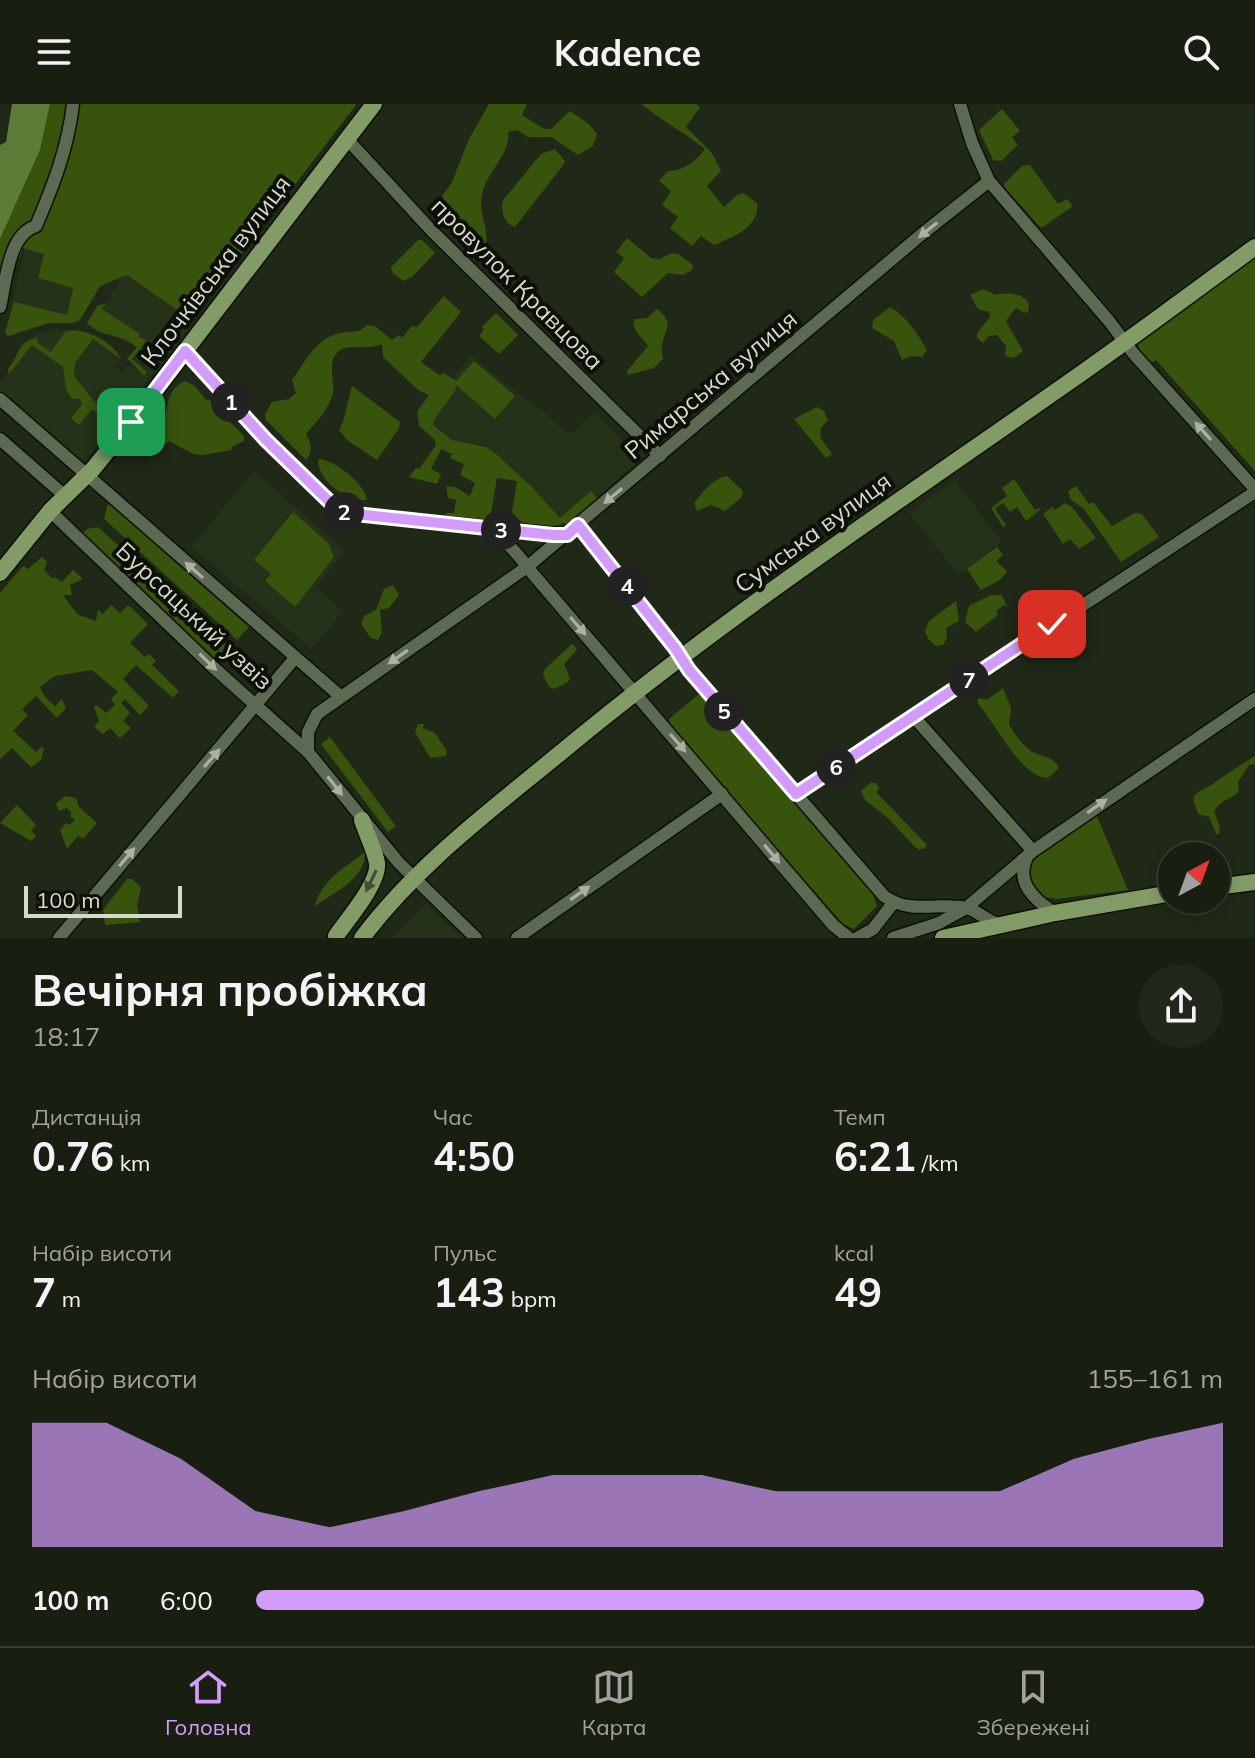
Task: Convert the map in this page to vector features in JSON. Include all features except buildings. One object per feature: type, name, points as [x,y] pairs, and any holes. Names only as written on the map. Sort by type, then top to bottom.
[{"type":"main road","name":"Клочківська вулиця","points":[[0,573],[50,511],[86,477],[374,104]]},
{"type":"main road","name":"Сумська вулиця","points":[[415,879],[443,851],[634,692],[1255,247]]},
{"type":"main road","points":[[335,937],[377,872],[377,862],[362,820]]},
{"type":"main road","points":[[335,937],[353,920],[415,879]]},
{"type":"main road","points":[[362,938],[415,879]]},
{"type":"main road","points":[[1230,885],[1255,882]]},
{"type":"main road","points":[[952,937],[1055,913],[1158,895]]},
{"type":"street","points":[[0,307],[18,239],[36,226],[59,173],[73,104]]},
{"type":"street","points":[[796,794],[1255,490],[989,181],[972,143],[960,104]]},
{"type":"street","name":"провулок Кравцова","points":[[347,139],[431,230],[660,456]]},
{"type":"street","name":"Римарська вулиця","points":[[308,752],[306,739],[311,721],[340,696],[527,567],[989,181]]},
{"type":"street","points":[[185,351],[266,440],[338,510],[567,535]]},
{"type":"street","name":"Бурсацький узвіз","points":[[0,399],[340,696]]},
{"type":"street","points":[[0,439],[65,496]]},
{"type":"street","name":"Бурсацький узвіз","points":[[50,511],[308,752],[362,820],[415,879],[476,938]]},
{"type":"street","points":[[578,525],[682,656],[689,670],[889,899],[915,908],[966,908],[986,921],[1001,924]]},
{"type":"street","points":[[482,528],[502,538],[517,551],[527,567],[836,932],[849,938]]},
{"type":"street","points":[[59,938],[295,658]]},
{"type":"street","points":[[893,938],[939,923],[966,908],[1030,852],[1255,699]]},
{"type":"street","points":[[913,716],[1030,852]]},
{"type":"street","points":[[517,938],[722,794]]},
{"type":"street","points":[[1030,852],[1023,873],[1027,890],[1055,913]]},
{"type":"street","points":[[857,938],[873,929],[889,899]]},
{"type":"street","points":[[952,937],[966,908]]},
{"type":"shaded area","points":[[12,104],[50,104],[40,150],[0,239],[0,145],[6,142]]},
{"type":"shaded area","points":[[50,104],[356,105],[191,320],[127,275],[100,286],[80,320],[49,323],[8,336],[5,333],[14,302],[67,315],[73,288],[38,278],[44,254],[23,248],[0,285],[0,239],[40,150]]},
{"type":"shaded area","points":[[489,104],[527,104],[522,115],[544,129],[551,129],[570,111],[589,124],[597,134],[593,146],[578,155],[551,137],[528,137],[517,130],[508,132],[506,148],[482,195],[486,244],[477,260],[431,212],[452,182],[469,139]]},
{"type":"shaded area","points":[[641,104],[696,104],[700,107],[686,127],[712,153],[721,171],[707,186],[724,207],[743,193],[757,203],[757,212],[749,225],[714,245],[701,236],[692,246],[670,228],[678,217],[662,205],[671,191],[659,181],[668,171],[679,169],[698,158],[705,149]]},
{"type":"shaded area","points":[[1002,109],[1020,131],[1012,137],[1018,145],[1001,161],[993,160],[979,130]]},
{"type":"shaded area","points":[[555,149],[565,161],[564,164],[515,227],[511,225],[504,216],[503,200],[541,154]]},
{"type":"shaded area","points":[[1030,165],[1058,204],[1067,199],[1073,206],[1043,227],[1004,184],[1022,166]]},
{"type":"shaded area","points":[[627,238],[651,258],[678,254],[693,265],[692,270],[683,275],[668,273],[642,297],[614,272],[624,258],[616,252]]},
{"type":"shaded area","points":[[418,240],[422,240],[435,253],[412,277],[403,281],[392,272],[391,267]]},
{"type":"shaded area","points":[[89,248],[194,322],[85,459],[78,461],[0,392],[0,383],[17,357],[20,345],[37,334],[55,330],[75,330],[95,335],[118,353],[121,359],[115,367],[122,372],[129,365],[140,370],[127,358],[137,348],[130,341],[93,330],[87,323],[98,305],[105,304],[120,281],[117,278],[97,290],[80,320],[49,323],[12,336],[5,333],[25,249]]},
{"type":"shaded area","points":[[1255,256],[1255,471],[1156,360],[1151,363],[1139,349],[1138,342]]},
{"type":"shaded area","points":[[983,289],[996,295],[1019,296],[1029,304],[1028,312],[1016,308],[1006,321],[1023,351],[1014,358],[1005,356],[1006,346],[997,335],[989,336],[983,343],[977,338],[977,333],[990,317],[989,312],[978,309],[970,295]]},
{"type":"shaded area","points":[[444,296],[461,312],[421,362],[439,375],[444,373],[456,381],[474,361],[515,396],[495,419],[456,385],[433,425],[452,440],[486,447],[495,453],[560,518],[591,491],[597,498],[566,525],[528,525],[516,518],[512,512],[517,481],[497,478],[487,520],[444,516],[454,513],[456,500],[448,498],[446,486],[455,487],[470,496],[475,483],[460,475],[464,464],[450,458],[452,454],[441,449],[431,469],[441,474],[437,484],[409,477],[416,468],[419,469],[436,445],[435,440],[419,426],[417,412],[429,395],[418,390],[383,357],[382,344],[345,348],[335,356],[331,398],[306,434],[311,448],[306,460],[266,420],[265,414],[272,402],[289,399],[296,393],[292,380],[321,342],[367,325],[375,326],[392,340],[399,335],[402,338],[412,326],[417,327]]},
{"type":"shaded area","points":[[105,304],[102,309],[140,334],[138,337],[147,340],[132,359],[147,372],[144,376],[127,358],[137,348],[87,323],[98,305]]},
{"type":"shaded area","points":[[890,307],[906,320],[920,338],[927,350],[922,357],[911,356],[902,360],[894,341],[872,328],[873,320]]},
{"type":"shaded area","points":[[657,309],[667,322],[663,359],[654,368],[628,375],[627,371],[648,346],[636,330],[635,319],[647,318]]},
{"type":"shaded area","points":[[496,313],[518,335],[499,354],[479,336],[484,330],[482,327]]},
{"type":"shaded area","points":[[75,330],[102,339],[121,359],[93,339],[75,363],[74,376],[94,401],[106,408],[101,416],[92,409],[79,425],[71,418],[82,404],[80,399],[71,398],[66,389],[63,367],[32,345],[9,374],[8,369],[26,342],[37,338],[38,343],[51,352],[65,332]]},
{"type":"shaded area","points":[[471,355],[542,410],[565,432],[572,433],[595,412],[639,460],[566,525],[531,486],[495,453],[483,445],[452,440],[422,416]]},
{"type":"shaded area","points":[[185,381],[195,386],[205,399],[220,407],[244,436],[244,441],[231,450],[199,455],[169,441],[166,444],[158,440],[172,392]]},
{"type":"shaded area","points":[[352,386],[400,422],[377,460],[347,440],[339,430]]},
{"type":"shaded area","points":[[817,407],[824,411],[828,420],[821,428],[820,437],[832,454],[826,458],[794,419]]},
{"type":"shaded area","points":[[318,460],[349,475],[361,487],[367,500],[351,498],[335,489],[319,468]]},
{"type":"shaded area","points":[[254,471],[345,551],[316,587],[343,611],[312,649],[191,547]]},
{"type":"shaded area","points":[[727,476],[743,491],[742,497],[725,511],[711,505],[697,511],[694,503],[701,494]]},
{"type":"shaded area","points":[[1014,479],[1035,510],[1040,510],[1026,521],[1017,507],[1010,512],[1003,503],[995,509],[1006,525],[1003,527],[991,508],[1007,496],[1002,488]]},
{"type":"shaded area","points":[[955,480],[1002,542],[959,575],[909,513]]},
{"type":"shaded area","points":[[1076,486],[1112,526],[1135,513],[1142,514],[1159,537],[1121,562],[1084,509],[1070,499],[1068,491]]},
{"type":"shaded area","points":[[108,503],[249,627],[237,640],[104,519]]},
{"type":"shaded area","points":[[1065,503],[1072,507],[1096,538],[1079,549],[1070,539],[1063,544],[1043,514]]},
{"type":"shaded area","points":[[293,512],[328,543],[334,557],[295,607],[265,581],[271,574],[254,560]]},
{"type":"shaded area","points":[[98,527],[230,648],[217,663],[82,534],[87,529]]},
{"type":"shaded area","points":[[997,547],[1003,555],[996,561],[1007,571],[1000,580],[981,590],[967,569]]},
{"type":"shaded area","points":[[42,557],[47,562],[44,570],[53,579],[55,577],[62,582],[73,570],[83,579],[70,585],[72,595],[63,595],[77,614],[96,621],[98,610],[103,614],[111,605],[120,613],[128,605],[148,624],[130,643],[145,657],[149,654],[156,661],[152,665],[179,691],[173,698],[136,665],[123,679],[149,706],[140,715],[125,699],[121,703],[130,713],[123,721],[131,728],[120,738],[110,728],[103,734],[94,727],[99,721],[94,707],[96,705],[106,713],[115,705],[111,699],[118,692],[116,690],[92,670],[55,676],[40,687],[55,706],[62,699],[66,708],[57,718],[36,696],[22,709],[28,715],[13,731],[36,752],[44,748],[41,760],[31,767],[12,748],[0,759],[0,593],[23,566],[28,569]]},
{"type":"shaded area","points":[[393,585],[399,595],[389,608],[380,610],[382,632],[378,640],[371,638],[361,624],[364,616],[376,610],[384,589]]},
{"type":"shaded area","points":[[991,595],[1002,595],[1007,607],[1004,605],[996,611],[998,615],[976,632],[965,622],[969,606]]},
{"type":"shaded area","points":[[956,601],[959,621],[946,628],[947,638],[943,645],[936,646],[925,632],[929,621]]},
{"type":"shaded area","points":[[573,643],[577,650],[564,664],[570,678],[568,682],[554,689],[549,687],[543,675],[545,669]]},
{"type":"shaded area","points":[[1003,688],[1011,708],[1009,725],[1028,749],[1050,759],[1059,768],[1048,778],[1038,776],[1018,759],[978,704],[978,698],[987,700]]},
{"type":"shaded area","points":[[698,695],[704,695],[872,892],[877,906],[854,929],[843,924],[670,726],[669,719]]},
{"type":"shaded area","points":[[418,724],[424,724],[423,728],[435,733],[447,751],[446,756],[430,758],[415,732]]},
{"type":"shaded area","points":[[330,737],[396,826],[388,832],[321,744]]},
{"type":"shaded area","points":[[1255,756],[1255,764],[1249,765],[1238,782],[1239,791],[1214,811],[1220,828],[1219,834],[1216,834],[1209,817],[1198,814],[1193,798]]},
{"type":"shaded area","points":[[870,783],[876,783],[879,788],[876,792],[927,845],[925,848],[919,850],[915,847],[888,818],[865,800],[861,791]]},
{"type":"shaded area","points":[[65,796],[76,798],[79,807],[97,823],[83,839],[78,836],[67,849],[60,830],[66,823],[70,825],[75,820],[67,808],[59,811],[56,804]]},
{"type":"shaded area","points":[[17,805],[36,825],[31,831],[36,836],[31,841],[0,823]]},
{"type":"shaded area","points":[[1096,814],[1128,890],[1056,899],[1038,896],[1027,881],[1031,858]]},
{"type":"shaded area","points":[[365,852],[364,861],[355,877],[315,906],[328,882]]},
{"type":"shaded area","points":[[127,879],[132,879],[141,887],[137,906],[140,922],[105,925],[103,910]]},
{"type":"shaded area","points":[[426,904],[462,938],[392,938]]},
{"type":"route","points":[[131,422],[185,351],[266,440],[338,510],[553,535],[567,535],[578,525],[682,656],[689,670],[796,794],[1052,624]]}]
